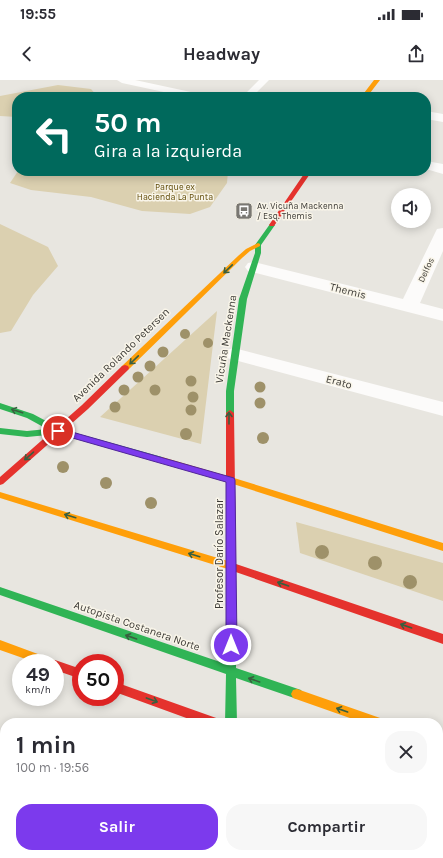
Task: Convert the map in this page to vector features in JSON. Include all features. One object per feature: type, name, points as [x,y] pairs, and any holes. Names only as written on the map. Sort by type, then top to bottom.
[{"type":"main road","points":[[368,92],[377,80]]},
{"type":"main road","name":"Vicuña Mackenna","points":[[230,480],[229,403],[234,354],[244,299],[258,253],[258,245],[306,176]]},
{"type":"main road","name":"Avenida Rolando Petersen","points":[[0,482],[86,407],[240,257],[248,250],[258,245]]},
{"type":"main road","points":[[0,406],[20,412],[45,423],[58,431],[230,480],[443,547]]},
{"type":"main road","points":[[0,431],[26,434],[58,431]]},
{"type":"main road","name":"Profesor Darío Salazar","points":[[230,480],[231,718]]},
{"type":"main road","points":[[0,495],[231,566],[443,639]]},
{"type":"main road","name":"Autopista Costanera Norte","points":[[0,591],[364,718]]},
{"type":"main road","points":[[0,645],[25,654]]},
{"type":"main road","points":[[124,690],[201,718]]},
{"type":"street","points":[[431,116],[443,118]]},
{"type":"street","points":[[431,166],[443,169]]},
{"type":"street","name":"Delfos","points":[[410,307],[443,233]]},
{"type":"street","name":"Themis","points":[[254,267],[443,315]]},
{"type":"street","name":"Erato","points":[[234,354],[443,409]]},
{"type":"lane","points":[[122,80],[177,92]]},
{"type":"lane","points":[[252,92],[264,80]]},
{"type":"green space","points":[[58,85],[91,89],[94,92],[21,92]]},
{"type":"green space","points":[[12,94],[12,117],[0,116],[0,96]]},
{"type":"green space","name":"Parque ex Hacienda La Punta","points":[[15,176],[228,176],[227,183],[210,207],[190,214],[142,211],[91,197],[31,190],[10,183]]},
{"type":"green space","points":[[0,224],[48,247],[58,266],[33,295],[11,331],[0,333]]},
{"type":"green space","points":[[217,311],[201,444],[100,417]]},
{"type":"green space","points":[[296,522],[443,563],[443,601],[300,553]]},
{"type":"traffic: fast","points":[[230,413],[230,391],[243,299],[258,253],[258,245],[272,225]]},
{"type":"traffic: fast","points":[[0,406],[30,416],[58,431],[162,460]]},
{"type":"traffic: fast","points":[[0,431],[27,434],[58,431]]},
{"type":"traffic: fast","points":[[231,566],[231,718]]},
{"type":"traffic: fast","points":[[0,591],[297,694]]},
{"type":"traffic: slow","points":[[368,92],[377,80]]},
{"type":"traffic: slow","points":[[125,368],[240,257],[248,250],[258,245]]},
{"type":"traffic: slow","points":[[162,460],[231,480],[443,547]]},
{"type":"traffic: slow","points":[[0,495],[231,566]]},
{"type":"traffic: slow","points":[[0,645],[25,654]]},
{"type":"traffic: slow","points":[[297,694],[365,718]]},
{"type":"traffic: jam","points":[[272,225],[306,176]]},
{"type":"traffic: jam","points":[[0,482],[85,407],[125,368]]},
{"type":"traffic: jam","points":[[230,413],[231,566]]},
{"type":"traffic: jam","points":[[231,566],[443,639]]},
{"type":"traffic: jam","points":[[64,668],[72,671]]},
{"type":"traffic: jam","points":[[124,690],[201,718]]},
{"type":"place","name":"Av. Vicuña Mackenna / Esq. Themis","points":[[244,211]]},
{"type":"route","points":[[58,431],[230,480],[231,645]]}]
